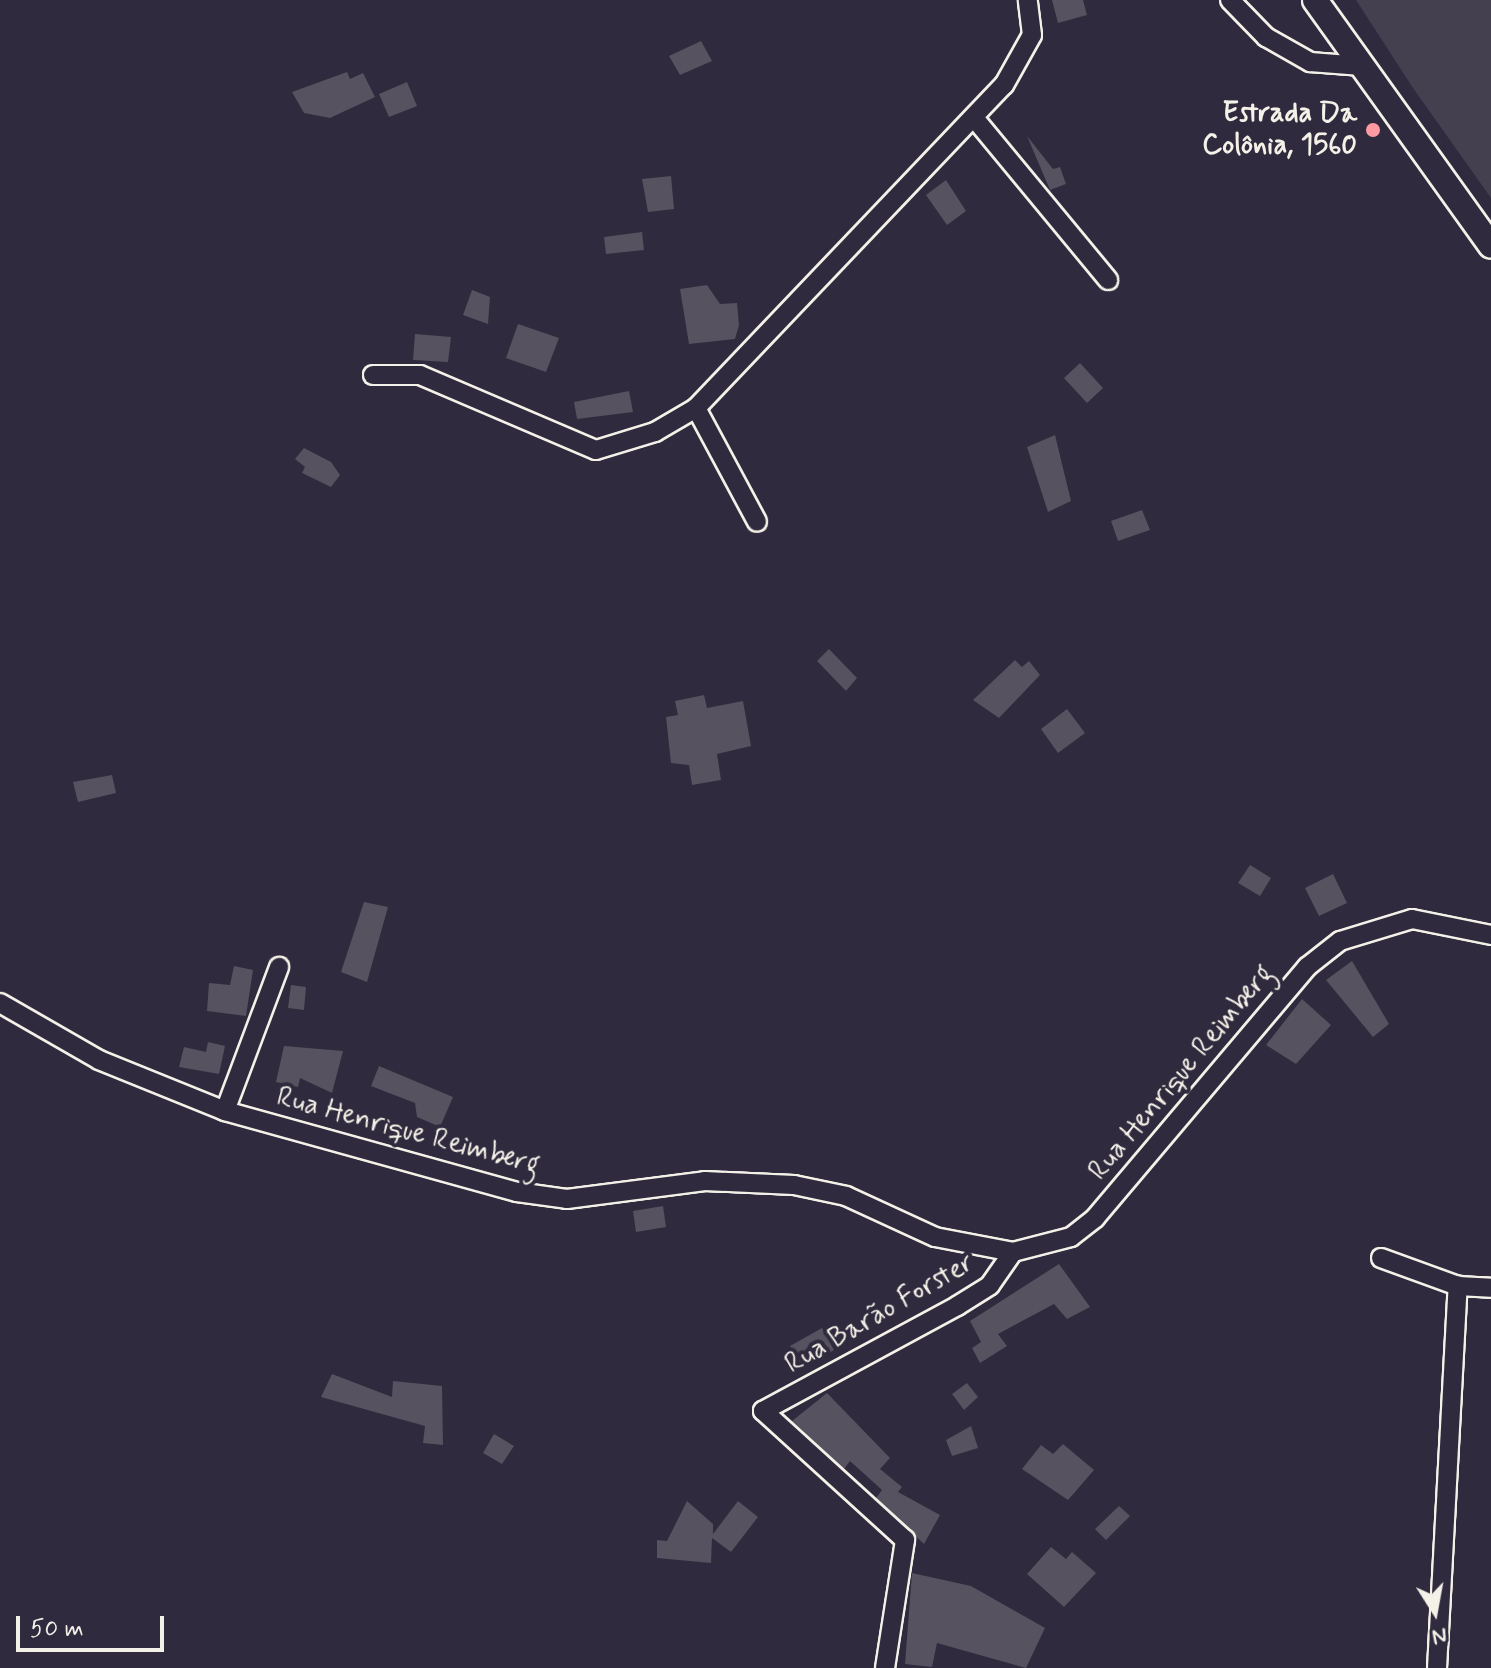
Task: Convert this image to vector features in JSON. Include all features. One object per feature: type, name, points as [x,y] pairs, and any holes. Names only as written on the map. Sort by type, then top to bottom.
[{"type":"main road","points":[[1315,0],[1491,246]]},
{"type":"street","points":[[373,375],[420,375],[596,450],[655,432],[696,408],[975,119],[1027,51],[1028,0]]},
{"type":"street","points":[[1230,0],[1266,37],[1306,60],[1362,66]]},
{"type":"street","points":[[975,119],[1108,280]]},
{"type":"street","points":[[696,408],[757,522]]},
{"type":"street","name":"Rua Henrique Reimberg","points":[[0,1003],[99,1060],[225,1111],[543,1198],[705,1181],[794,1185],[846,1196],[948,1241],[1013,1252],[1071,1237],[1095,1218],[1307,967],[1340,941],[1412,919],[1491,935]]},
{"type":"street","points":[[225,1111],[279,967]]},
{"type":"street","name":"Rua Barão Forster","points":[[885,1668],[905,1540],[763,1411],[957,1306],[990,1285],[1013,1252]]},
{"type":"street","points":[[1381,1258],[1458,1286],[1491,1288]]},
{"type":"street","points":[[1437,1668],[1458,1286]]},
{"type":"shaded area","points":[[1356,0],[1491,0],[1491,198],[1413,88]]},
{"type":"building","points":[[1052,0],[1083,0],[1087,15],[1058,23]]},
{"type":"building","points":[[701,41],[712,61],[680,75],[669,56]]},
{"type":"building","points":[[347,72],[350,79],[363,73],[375,97],[330,118],[304,113],[292,92]]},
{"type":"building","points":[[407,82],[417,106],[389,117],[379,94]]},
{"type":"building","points":[[1027,136],[1053,169],[1060,167],[1066,184],[1050,190]]},
{"type":"building","points":[[671,176],[674,209],[648,212],[642,179]]},
{"type":"building","points":[[946,180],[966,211],[947,225],[926,195]]},
{"type":"building","points":[[642,232],[644,250],[606,254],[604,237]]},
{"type":"building","points":[[707,285],[720,304],[737,303],[739,325],[735,339],[689,344],[680,289]]},
{"type":"building","points":[[472,290],[490,297],[488,324],[463,315]]},
{"type":"building","points":[[518,324],[559,338],[546,372],[506,358]]},
{"type":"building","points":[[415,334],[451,337],[448,362],[413,360]]},
{"type":"building","points":[[1080,363],[1103,388],[1087,403],[1064,378]]},
{"type":"building","points":[[629,391],[633,412],[577,419],[574,402]]},
{"type":"building","points":[[1055,435],[1071,501],[1048,512],[1027,447]]},
{"type":"building","points":[[304,448],[331,462],[340,475],[331,487],[302,473],[305,467],[295,459]]},
{"type":"building","points":[[1142,510],[1150,530],[1118,541],[1111,521]]},
{"type":"building","points":[[829,649],[857,678],[846,691],[817,661]]},
{"type":"building","points":[[1015,660],[1022,667],[1029,661],[1040,675],[999,718],[973,700]]},
{"type":"building","points":[[704,695],[707,708],[743,701],[751,746],[717,754],[721,780],[692,785],[689,765],[671,763],[666,717],[678,715],[675,701]]},
{"type":"building","points":[[1067,709],[1085,733],[1058,753],[1041,729]]},
{"type":"building","points":[[112,775],[116,793],[78,802],[73,782]]},
{"type":"building","points":[[1250,865],[1271,878],[1260,896],[1238,883]]},
{"type":"building","points":[[1333,874],[1347,903],[1319,916],[1305,888]]},
{"type":"building","points":[[364,902],[388,907],[367,982],[341,972]]},
{"type":"building","points":[[1352,961],[1389,1024],[1373,1037],[1326,980]]},
{"type":"building","points":[[234,966],[253,970],[246,1016],[207,1011],[209,983],[230,985]]},
{"type":"building","points":[[291,985],[306,987],[304,1010],[288,1008]]},
{"type":"building","points":[[1302,999],[1331,1025],[1296,1064],[1266,1045]]},
{"type":"building","points":[[208,1042],[225,1046],[219,1074],[179,1067],[184,1047],[206,1052]]},
{"type":"building","points":[[284,1046],[343,1051],[332,1093],[300,1078],[298,1087],[276,1082]]},
{"type":"building","points":[[379,1066],[453,1097],[440,1127],[417,1117],[415,1103],[371,1086]]},
{"type":"building","points":[[663,1206],[666,1227],[636,1232],[633,1211]]},
{"type":"building","points":[[1059,1264],[1090,1307],[1067,1319],[1054,1304],[998,1334],[1007,1346],[980,1363],[972,1348],[981,1342],[970,1321]]},
{"type":"building","points":[[822,1328],[834,1350],[802,1369],[790,1346]]},
{"type":"building","points":[[332,1374],[392,1397],[393,1381],[442,1386],[443,1445],[423,1443],[425,1426],[321,1397]]},
{"type":"building","points":[[967,1383],[978,1397],[964,1410],[952,1394]]},
{"type":"building","points":[[827,1393],[890,1458],[880,1469],[902,1487],[898,1492],[940,1515],[924,1544],[876,1498],[882,1490],[850,1461],[844,1469],[792,1421]]},
{"type":"building","points":[[971,1426],[978,1448],[952,1456],[946,1440]]},
{"type":"building","points":[[494,1434],[514,1446],[502,1464],[483,1453]]},
{"type":"building","points":[[1063,1444],[1094,1470],[1068,1500],[1022,1469],[1041,1445],[1053,1454]]},
{"type":"building","points":[[687,1501],[713,1524],[713,1534],[738,1501],[758,1517],[731,1552],[712,1538],[711,1563],[657,1558],[657,1540],[667,1541]]},
{"type":"building","points":[[1119,1506],[1130,1516],[1106,1540],[1095,1529]]},
{"type":"building","points":[[1051,1547],[1066,1559],[1072,1552],[1096,1573],[1064,1607],[1027,1574]]},
{"type":"building","points":[[912,1573],[971,1586],[1045,1628],[1026,1668],[937,1643],[932,1667],[905,1664]]},
{"type":"place","name":"Estrada Da Colônia, 1560","points":[[1373,130]]}]
